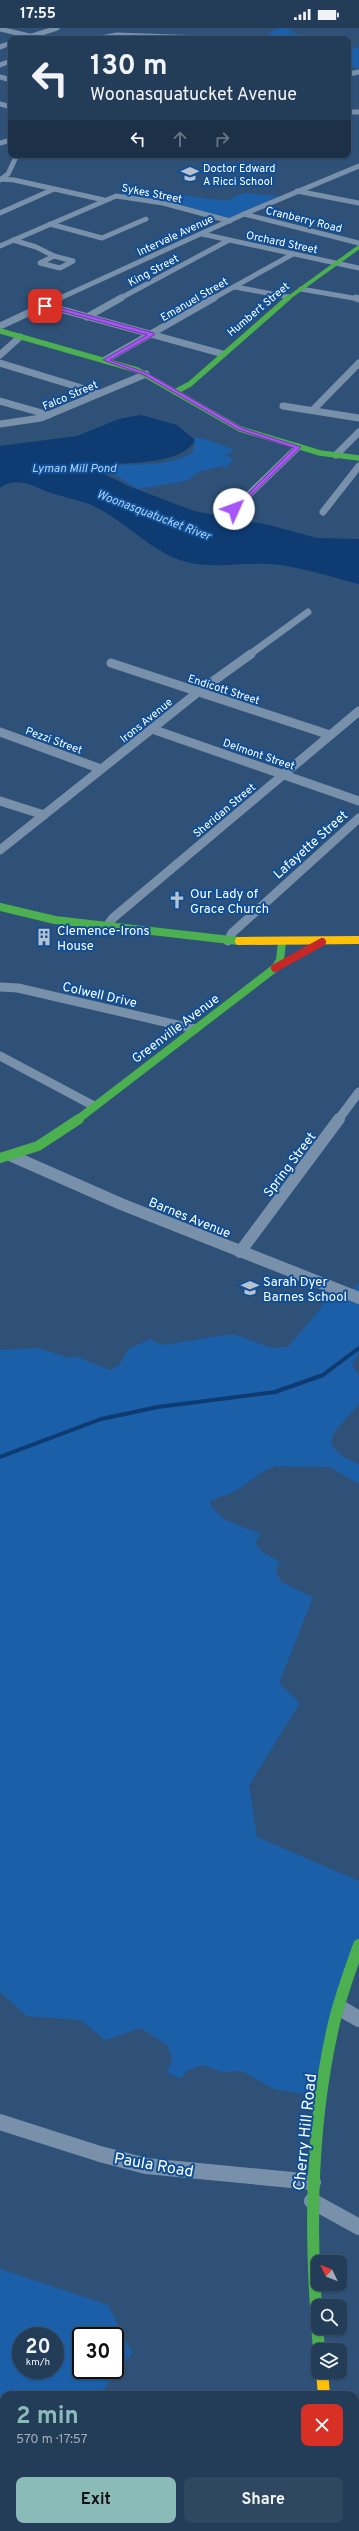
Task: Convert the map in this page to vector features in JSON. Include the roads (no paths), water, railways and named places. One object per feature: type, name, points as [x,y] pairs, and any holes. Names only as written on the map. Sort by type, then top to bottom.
[{"type":"street","points":[[0,29],[32,36],[57,28]]},
{"type":"street","points":[[112,35],[115,28]]},
{"type":"street","points":[[108,36],[142,36]]},
{"type":"street","points":[[0,179],[8,174],[16,158]]},
{"type":"street","name":"Intervale Avenue","points":[[0,326],[230,220],[359,166]]},
{"type":"street","points":[[347,171],[359,173]]},
{"type":"street","name":"Sykes Street","points":[[0,179],[14,180],[104,200],[114,196],[122,196],[230,220]]},
{"type":"street","points":[[0,213],[54,189]]},
{"type":"street","points":[[297,191],[359,203]]},
{"type":"street","points":[[0,246],[104,200]]},
{"type":"street","name":"Cranberry Road","points":[[244,214],[359,242]]},
{"type":"street","points":[[50,224],[102,238],[146,220]]},
{"type":"street","name":"Orchard Street","points":[[202,234],[359,268]]},
{"type":"street","points":[[13,240],[36,247],[54,256],[73,261],[60,268],[40,263],[54,256]]},
{"type":"street","name":"King Street","points":[[87,317],[229,240]]},
{"type":"street","name":"Humbert Street","points":[[175,392],[190,384],[289,297],[359,247]]},
{"type":"street","name":"Emanuel Street","points":[[105,360],[293,254]]},
{"type":"street","points":[[235,287],[289,297]]},
{"type":"street","points":[[301,289],[359,299]]},
{"type":"street","points":[[45,306],[224,354]]},
{"type":"street","points":[[0,332],[105,360],[146,374],[240,429],[298,447],[336,456],[359,458]]},
{"type":"street","points":[[0,355],[20,337]]},
{"type":"street","points":[[0,363],[98,393]]},
{"type":"street","points":[[313,410],[359,363]]},
{"type":"street","name":"Falco Street","points":[[0,424],[49,415],[146,374]]},
{"type":"street","points":[[0,400],[49,415]]},
{"type":"street","points":[[283,406],[359,418]]},
{"type":"street","points":[[336,456],[359,432]]},
{"type":"street","points":[[234,509],[298,447]]},
{"type":"street","points":[[323,512],[359,466]]},
{"type":"street","name":"Irons Avenue","points":[[0,850],[198,692],[308,612]]},
{"type":"street","name":"Endicott Street","points":[[111,663],[330,735]]},
{"type":"street","name":"Sheridan Street","points":[[106,927],[113,918],[359,711]]},
{"type":"street","name":"Delmont Street","points":[[152,729],[359,800]]},
{"type":"street","name":"Pezzi Street","points":[[0,732],[101,769]]},
{"type":"street","points":[[0,801],[44,815]]},
{"type":"street","name":"Lafayette Street","points":[[228,941],[232,934],[269,898],[359,818]]},
{"type":"street","points":[[0,907],[55,920],[228,941],[256,943],[359,940]]},
{"type":"street","name":"Greenville Avenue","points":[[0,1158],[12,1156],[38,1146],[61,1132],[275,968],[280,960],[282,942]]},
{"type":"street","points":[[256,943],[270,952],[275,968],[322,942]]},
{"type":"street","name":"Colwell Drive","points":[[0,987],[18,988],[195,1029]]},
{"type":"street","points":[[0,1056],[94,1106]]},
{"type":"street","name":"Spring Street","points":[[240,1252],[359,1092]]},
{"type":"street","name":"Barnes Avenue","points":[[12,1156],[121,1204],[359,1298]]},
{"type":"street","name":"Cherry Hill Road","points":[[318,2343],[313,2307],[313,2162],[330,2044],[359,1945]]},
{"type":"street","points":[[340,2008],[359,2019]]},
{"type":"street","name":"Paula Road","points":[[0,2122],[100,2154],[146,2166],[313,2182]]},
{"type":"street","points":[[312,2201],[359,2227]]},
{"type":"street","points":[[323,2379],[324,2391]]},
{"type":"water","name":"Lyman Mill Pond","points":[[141,415],[177,425],[195,440],[190,447],[171,457],[147,462],[114,464],[107,468],[104,474],[131,487],[194,511],[269,525],[317,538],[359,539],[359,584],[301,569],[278,565],[205,565],[180,560],[168,555],[148,543],[110,515],[89,504],[53,494],[24,483],[18,482],[6,484],[0,488],[0,446],[77,436],[119,419]]},
{"type":"waterway","points":[[0,1457],[101,1419],[158,1407],[275,1392],[323,1375],[359,1348]]},
{"type":"place","name":"Doctor Edward A Ricci School","points":[[190,174]]},
{"type":"place","name":"Our Lady of Grace Church","points":[[177,900]]},
{"type":"place","name":"Clemence-Irons House","points":[[44,937]]},
{"type":"place","name":"Sarah Dyer Barnes School","points":[[250,1288]]},
{"type":"water label","name":"Woonasquatucket River","points":[[154,515]]}]
